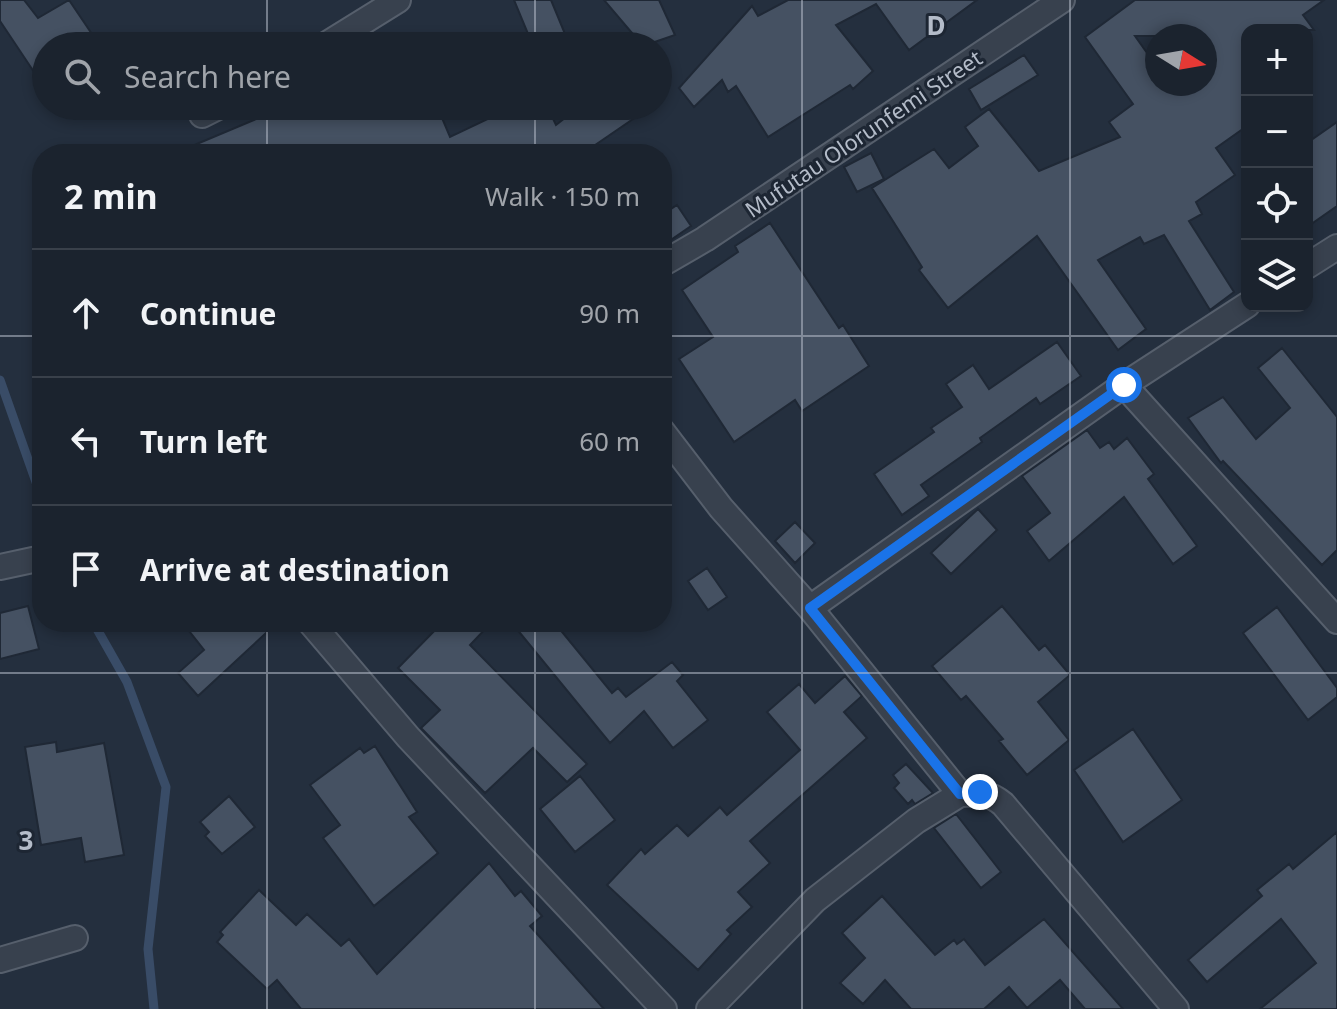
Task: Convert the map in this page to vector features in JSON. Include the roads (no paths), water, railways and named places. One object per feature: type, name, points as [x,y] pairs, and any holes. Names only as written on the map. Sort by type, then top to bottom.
[{"type":"street","points":[[347,32],[398,0]]},
{"type":"street","name":"Mufutau Olorunfemi Street","points":[[672,257],[1062,0]]},
{"type":"street","points":[[1313,262],[1337,247]]},
{"type":"street","points":[[810,608],[1124,385],[1241,309]]},
{"type":"street","points":[[1124,385],[1337,621]]},
{"type":"street","points":[[672,444],[721,508],[810,608],[960,794]]},
{"type":"street","points":[[0,567],[32,560]]},
{"type":"street","points":[[319,632],[408,737],[664,1009]]},
{"type":"street","points":[[709,1009],[815,900],[916,821],[960,794],[980,792],[993,796],[1003,804],[1176,1009]]},
{"type":"street","points":[[0,960],[75,938]]},
{"type":"waterway","points":[[0,380],[32,471]]},
{"type":"waterway","points":[[99,632],[127,682],[166,787],[148,949],[154,1009]]}]
